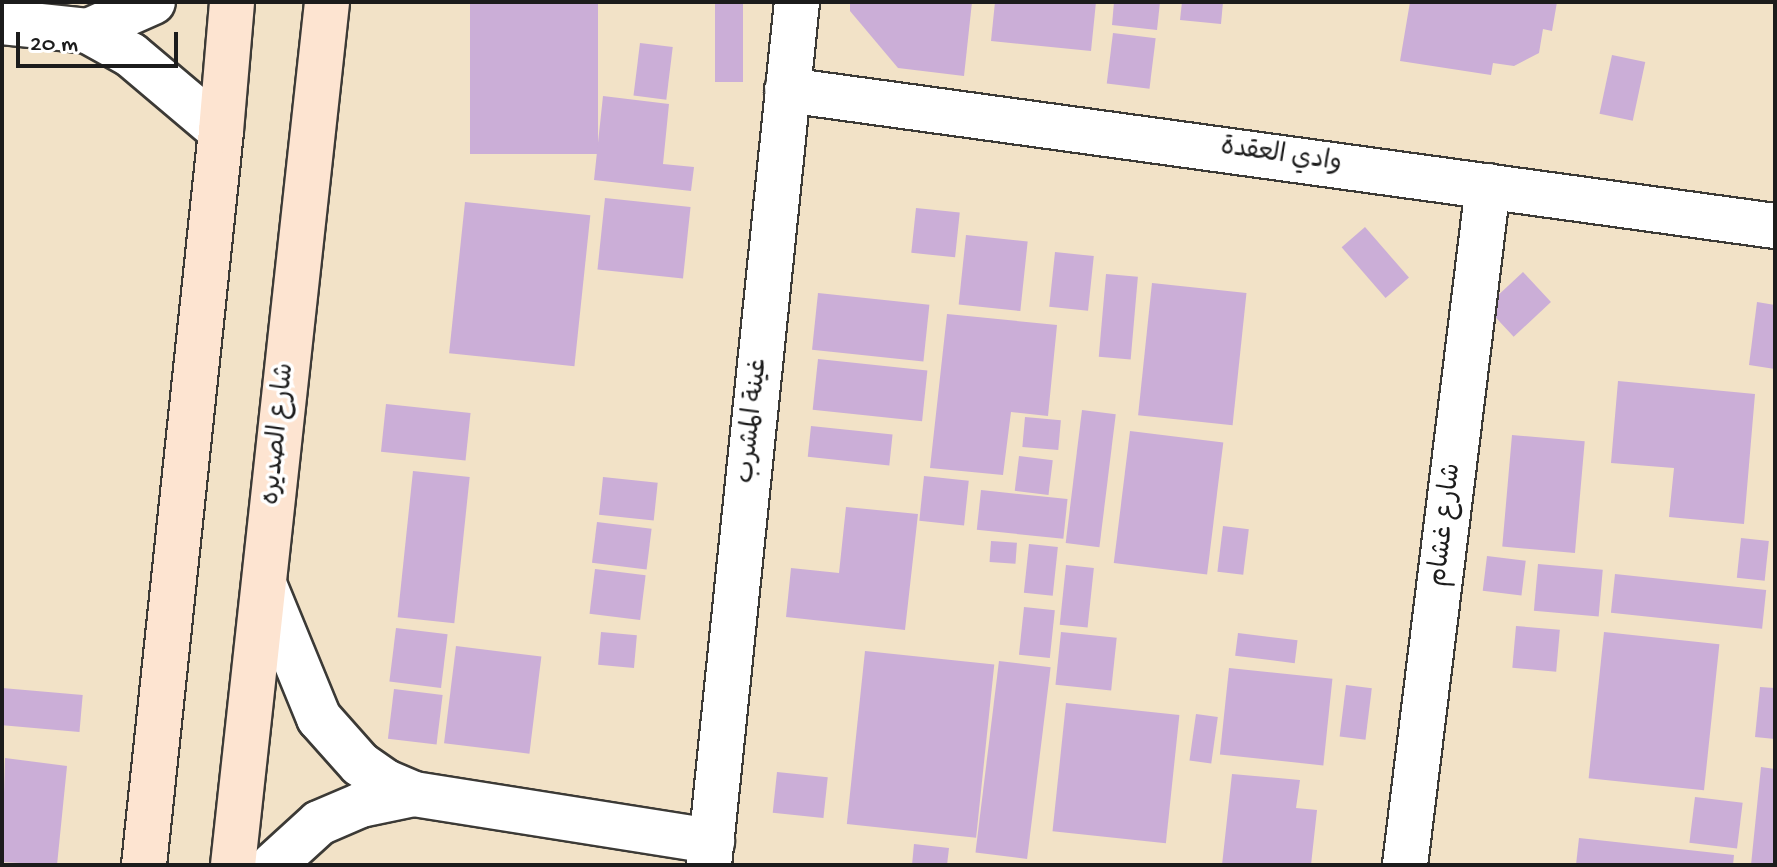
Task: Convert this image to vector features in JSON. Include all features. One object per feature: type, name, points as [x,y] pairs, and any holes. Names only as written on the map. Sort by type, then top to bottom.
[{"type":"main road","points":[[144,865],[232,2]]},
{"type":"main road","name":"شارع الصديره","points":[[233,865],[327,2]]},
{"type":"street","points":[[88,31],[153,2]]},
{"type":"street","name":"غينة المشرب","points":[[264,584],[319,718],[360,764],[414,794],[710,853],[797,2]]},
{"type":"street","points":[[2,22],[88,31],[131,55],[221,131]]},
{"type":"street","name":"وادي العقدة","points":[[787,90],[1775,226]]},
{"type":"street","name":"شارع غشام","points":[[1405,865],[1488,186]]},
{"type":"street","points":[[273,865],[319,823],[361,805],[414,794]]},
{"type":"building","points":[[470,2],[598,2],[598,154],[470,154]]},
{"type":"building","points":[[715,2],[743,2],[743,82],[715,82]]},
{"type":"building","points":[[850,2],[972,2],[964,76],[898,68],[850,11]]},
{"type":"building","points":[[995,2],[1096,2],[1091,51],[991,41]]},
{"type":"building","points":[[1114,2],[1160,2],[1157,30],[1112,25]]},
{"type":"building","points":[[1182,2],[1223,2],[1221,24],[1180,20]]},
{"type":"building","points":[[1410,2],[1557,2],[1552,31],[1543,29],[1539,53],[1514,66],[1493,63],[1491,75],[1400,61]]},
{"type":"building","points":[[1113,33],[1156,38],[1149,89],[1107,84]]},
{"type":"building","points":[[640,43],[673,47],[666,100],[634,96]]},
{"type":"building","points":[[1612,55],[1645,62],[1633,121],[1600,114]]},
{"type":"building","points":[[603,96],[669,104],[663,164],[694,167],[691,191],[594,180]]},
{"type":"building","points":[[605,198],[691,207],[683,279],[597,270]]},
{"type":"building","points":[[465,202],[590,215],[574,366],[449,353]]},
{"type":"building","points":[[916,208],[960,213],[955,257],[911,253]]},
{"type":"building","points":[[1365,227],[1409,278],[1386,298],[1342,247]]},
{"type":"building","points":[[966,235],[1028,241],[1020,311],[959,305]]},
{"type":"building","points":[[1055,252],[1094,256],[1088,311],[1049,307]]},
{"type":"building","points":[[1523,272],[1551,302],[1514,337],[1486,307]]},
{"type":"building","points":[[1106,274],[1138,277],[1131,359],[1099,357]]},
{"type":"building","points":[[1152,283],[1246,293],[1233,425],[1138,415]]},
{"type":"building","points":[[818,293],[929,305],[923,361],[812,350]]},
{"type":"building","points":[[1757,302],[1775,305],[1775,369],[1749,365]]},
{"type":"building","points":[[947,314],[1057,325],[1048,416],[1011,412],[1003,475],[930,468]]},
{"type":"building","points":[[818,359],[927,370],[922,421],[813,410]]},
{"type":"building","points":[[1618,381],[1755,394],[1744,524],[1669,517],[1674,468],[1611,463]]},
{"type":"building","points":[[386,404],[471,413],[466,461],[381,452]]},
{"type":"building","points":[[1082,410],[1116,414],[1099,547],[1066,543]]},
{"type":"building","points":[[1025,417],[1061,420],[1058,450],[1022,447]]},
{"type":"building","points":[[811,426],[893,435],[889,465],[808,457]]},
{"type":"building","points":[[1130,431],[1223,442],[1207,574],[1114,563]]},
{"type":"building","points":[[1512,435],[1585,441],[1575,553],[1502,547]]},
{"type":"building","points":[[1019,456],[1053,460],[1048,495],[1015,491]]},
{"type":"building","points":[[413,471],[470,477],[454,623],[398,617]]},
{"type":"building","points":[[924,476],[969,481],[964,525],[919,521]]},
{"type":"building","points":[[603,477],[658,483],[654,521],[599,515]]},
{"type":"building","points":[[981,490],[1068,499],[1063,539],[977,530]]},
{"type":"building","points":[[846,507],[918,514],[905,630],[786,617],[791,568],[839,573]]},
{"type":"building","points":[[597,522],[652,529],[647,569],[592,563]]},
{"type":"building","points":[[1223,526],[1249,529],[1243,575],[1217,572]]},
{"type":"building","points":[[1741,538],[1769,541],[1765,581],[1737,578]]},
{"type":"building","points":[[991,541],[1017,543],[1015,564],[990,562]]},
{"type":"building","points":[[1029,544],[1058,547],[1053,596],[1024,593]]},
{"type":"building","points":[[1487,556],[1526,561],[1521,595],[1483,591]]},
{"type":"building","points":[[1538,564],[1603,570],[1599,616],[1534,611]]},
{"type":"building","points":[[1066,565],[1094,568],[1088,628],[1060,625]]},
{"type":"building","points":[[595,569],[646,575],[640,620],[590,614]]},
{"type":"building","points":[[1615,574],[1766,590],[1762,629],[1611,613]]},
{"type":"building","points":[[1024,607],[1055,610],[1050,658],[1019,655]]},
{"type":"building","points":[[1516,626],[1560,630],[1556,672],[1512,668]]},
{"type":"building","points":[[396,628],[448,634],[441,688],[389,682]]},
{"type":"building","points":[[601,632],[637,635],[634,668],[598,665]]},
{"type":"building","points":[[1061,632],[1117,638],[1111,691],[1055,685]]},
{"type":"building","points":[[1604,632],[1719,644],[1704,790],[1589,778]]},
{"type":"building","points":[[1238,633],[1298,640],[1295,663],[1235,656]]},
{"type":"building","points":[[456,646],[541,656],[529,754],[444,743]]},
{"type":"building","points":[[865,651],[994,665],[976,838],[847,824]]},
{"type":"building","points":[[999,661],[1051,667],[1027,859],[975,853]]},
{"type":"building","points":[[1229,668],[1332,679],[1323,765],[1220,755]]},
{"type":"building","points":[[1346,685],[1372,688],[1365,740],[1340,737]]},
{"type":"building","points":[[1760,687],[1775,688],[1775,739],[1755,737]]},
{"type":"building","points":[[2,688],[83,695],[79,732],[2,725]]},
{"type":"building","points":[[394,689],[443,695],[437,745],[388,739]]},
{"type":"building","points":[[1066,703],[1179,715],[1166,843],[1053,831]]},
{"type":"building","points":[[1196,714],[1218,717],[1211,764],[1189,761]]},
{"type":"building","points":[[5,758],[67,766],[57,865],[2,862]]},
{"type":"building","points":[[1761,767],[1775,769],[1775,865],[1751,865]]},
{"type":"building","points":[[777,772],[828,777],[823,818],[773,813]]},
{"type":"building","points":[[1232,774],[1300,780],[1296,808],[1317,810],[1311,865],[1222,865]]},
{"type":"building","points":[[1695,797],[1743,803],[1737,849],[1689,843]]},
{"type":"building","points":[[1579,838],[1734,855],[1733,865],[1576,865]]},
{"type":"building","points":[[914,844],[949,848],[947,865],[912,865]]}]
